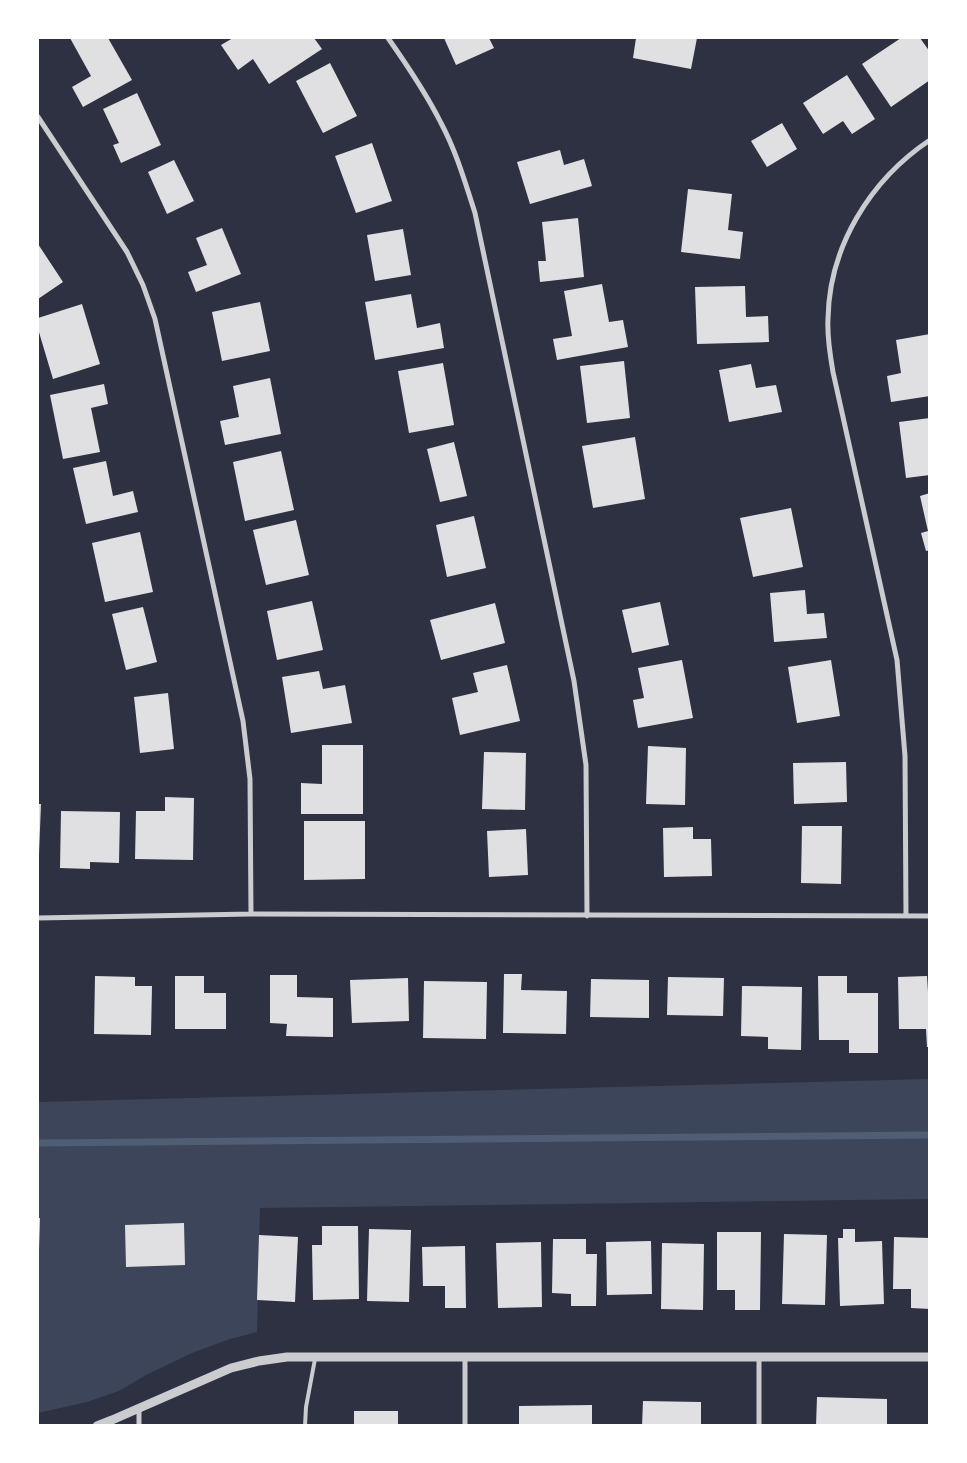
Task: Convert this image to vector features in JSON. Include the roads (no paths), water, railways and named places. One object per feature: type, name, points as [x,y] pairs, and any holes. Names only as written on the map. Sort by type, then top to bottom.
[{"type":"street","points":[[388,38],[417,80],[442,124],[462,170],[475,213],[574,681],[586,764],[587,916]]},
{"type":"street","points":[[38,117],[127,252],[143,285],[155,319],[243,721],[250,779],[251,914]]},
{"type":"street","points":[[906,916],[905,756],[897,660],[833,372],[828,342],[829,297],[840,252],[859,211],[887,175],[930,140]]},
{"type":"street","points":[[38,918],[251,914],[930,916]]},
{"type":"street","points":[[97,1426],[231,1368],[287,1356],[930,1357]]},
{"type":"street","points":[[759,1356],[759,1426]]},
{"type":"street","points":[[464,1426],[465,1357]]},
{"type":"street","points":[[139,1409],[139,1426]]},
{"type":"lane","points":[[305,1426],[306,1407],[315,1356]]},
{"type":"waterway","points":[[38,1143],[930,1135]]}]
